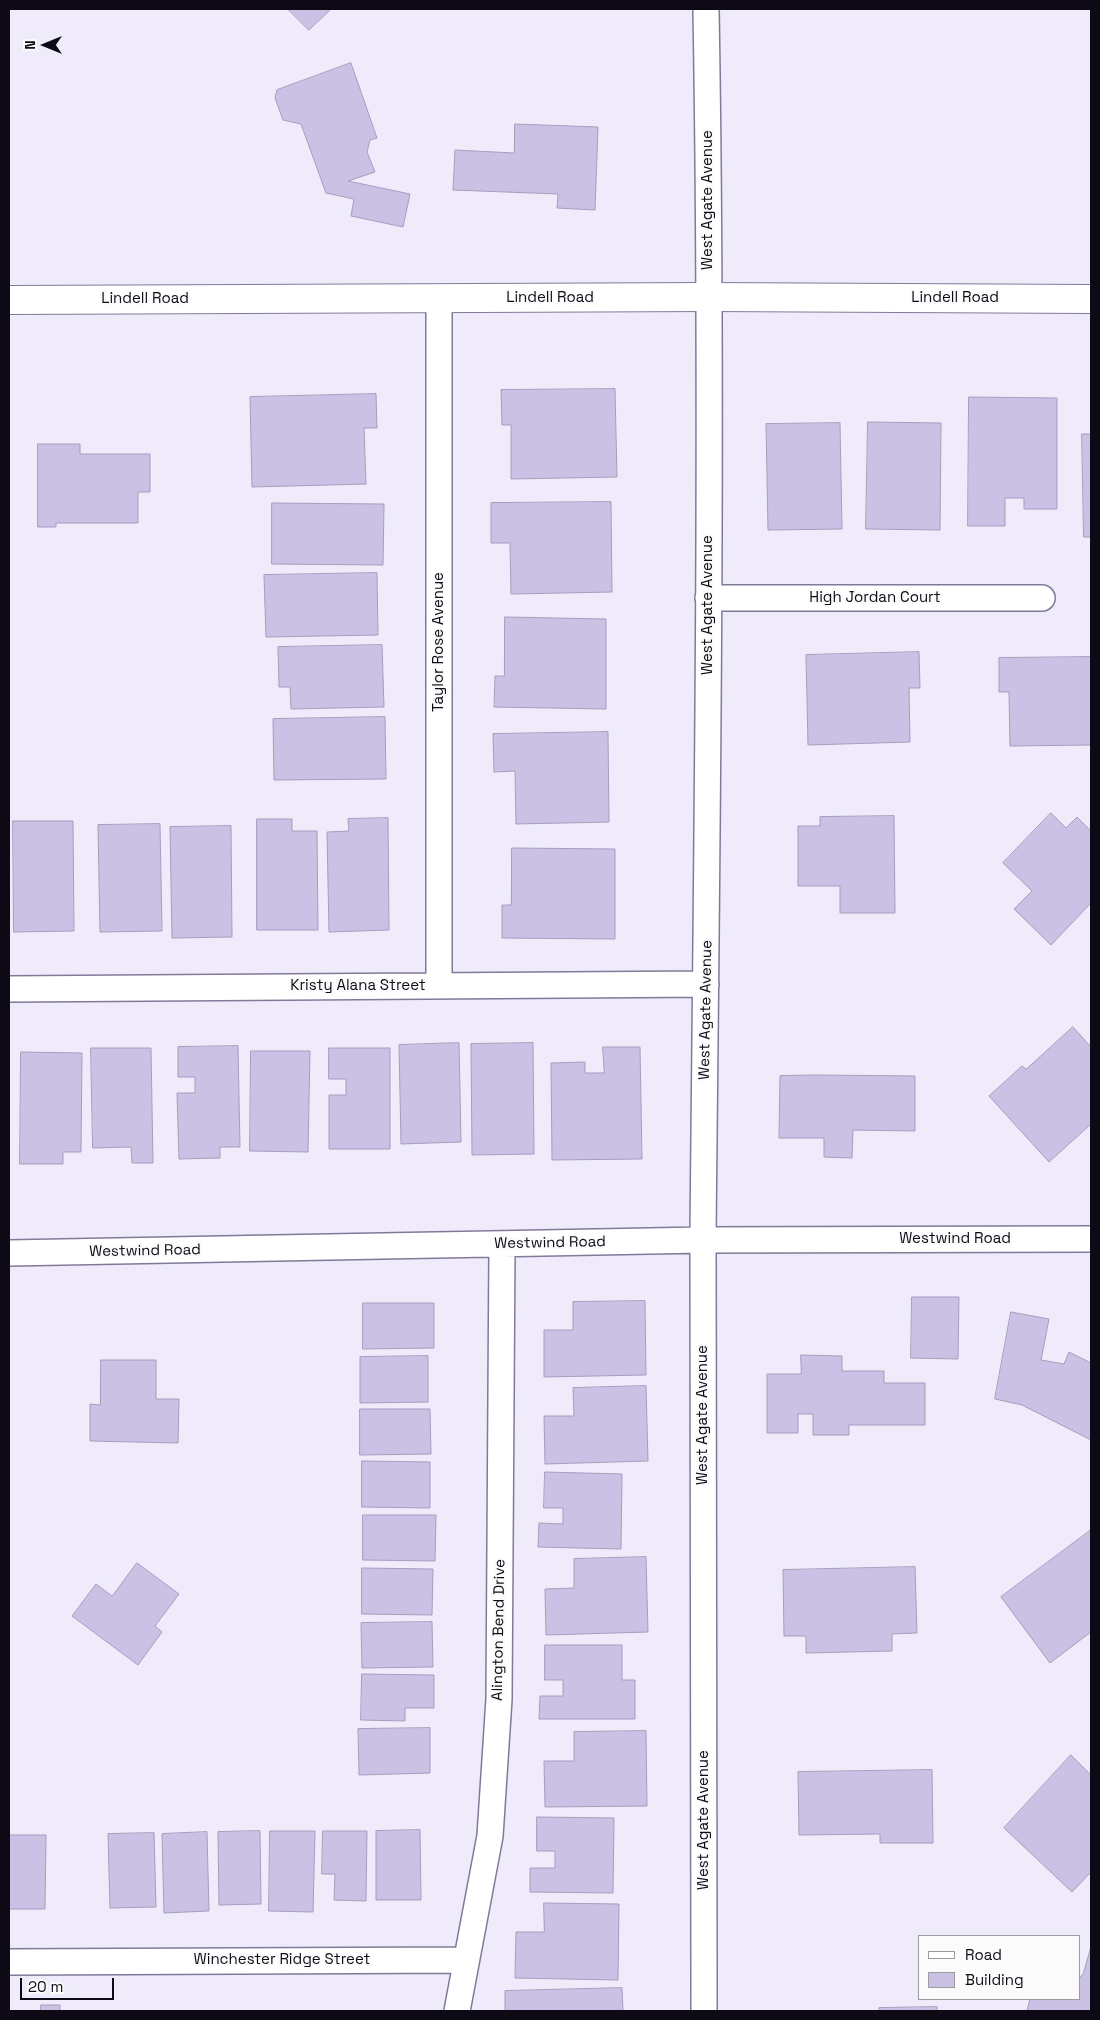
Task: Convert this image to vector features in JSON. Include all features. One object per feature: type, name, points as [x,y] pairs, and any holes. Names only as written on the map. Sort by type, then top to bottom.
[{"type":"street","name":"West Agate Avenue","points":[[704,2011],[703,1240],[709,297],[706,9]]},
{"type":"street","name":"Lindell Road","points":[[9,300],[709,297],[1091,299]]},
{"type":"street","name":"Taylor Rose Avenue","points":[[439,298],[439,986]]},
{"type":"street","name":"High Jordan Court","points":[[708,598],[1042,598]]},
{"type":"street","name":"Kristy Alana Street","points":[[9,989],[706,984]]},
{"type":"street","name":"Westwind Road","points":[[9,1253],[703,1240],[1091,1239]]},
{"type":"street","name":"Alington Bend Drive","points":[[457,2011],[490,1836],[499,1700],[502,1244]]},
{"type":"street","name":"Winchester Ridge Street","points":[[9,1962],[466,1960]]},
{"type":"building","points":[[288,9],[331,9],[309,30]]},
{"type":"building","points":[[351,63],[377,138],[370,140],[367,152],[375,172],[348,181],[410,194],[403,227],[351,216],[354,199],[326,193],[301,124],[283,120],[275,98],[277,90]]},
{"type":"building","points":[[515,124],[598,127],[595,210],[557,208],[558,194],[453,190],[455,150],[514,153]]},
{"type":"building","points":[[615,389],[617,477],[511,479],[511,425],[502,425],[501,390]]},
{"type":"building","points":[[376,394],[377,428],[364,428],[366,484],[252,487],[250,397]]},
{"type":"building","points":[[969,397],[1057,398],[1057,509],[1024,509],[1024,498],[1005,498],[1005,526],[968,526]]},
{"type":"building","points":[[868,422],[941,423],[940,530],[866,529]]},
{"type":"building","points":[[840,423],[842,529],[768,530],[766,424]]},
{"type":"building","points":[[1082,434],[1091,434],[1091,537],[1084,537]]},
{"type":"building","points":[[38,444],[80,444],[80,454],[150,454],[150,492],[138,492],[138,523],[56,523],[56,527],[38,527]]},
{"type":"building","points":[[611,502],[612,592],[511,594],[510,543],[491,543],[491,503]]},
{"type":"building","points":[[272,503],[384,504],[383,565],[272,564]]},
{"type":"building","points":[[377,573],[378,635],[266,637],[264,575]]},
{"type":"building","points":[[505,617],[606,619],[606,709],[494,707],[495,676],[504,676]]},
{"type":"building","points":[[382,645],[384,707],[291,709],[290,687],[279,687],[278,647]]},
{"type":"building","points":[[919,652],[920,688],[909,688],[910,742],[808,745],[806,655]]},
{"type":"building","points":[[1091,657],[1091,745],[1010,746],[1009,692],[999,692],[999,658]]},
{"type":"building","points":[[385,717],[386,779],[274,780],[273,719]]},
{"type":"building","points":[[608,732],[609,822],[516,824],[515,771],[494,772],[493,734]]},
{"type":"building","points":[[1051,813],[1066,828],[1077,817],[1091,831],[1091,903],[1051,945],[1014,909],[1032,891],[1003,863]]},
{"type":"building","points":[[894,816],[895,913],[840,913],[840,886],[798,886],[798,826],[820,826],[820,817]]},
{"type":"building","points":[[388,818],[389,930],[329,932],[327,832],[349,831],[348,819]]},
{"type":"building","points":[[257,819],[292,819],[292,831],[317,831],[318,930],[257,930]]},
{"type":"building","points":[[13,821],[73,821],[74,931],[14,932]]},
{"type":"building","points":[[160,824],[162,931],[100,932],[98,825]]},
{"type":"building","points":[[231,826],[232,937],[172,938],[170,827]]},
{"type":"building","points":[[512,848],[615,849],[615,939],[502,938],[502,905],[511,905]]},
{"type":"building","points":[[1073,1027],[1091,1047],[1091,1124],[1049,1162],[989,1096],[1022,1066],[1026,1069]]},
{"type":"building","points":[[459,1043],[461,1142],[401,1144],[399,1045]]},
{"type":"building","points":[[533,1043],[534,1154],[472,1155],[471,1044]]},
{"type":"building","points":[[238,1046],[240,1147],[220,1147],[220,1158],[179,1159],[177,1093],[195,1093],[195,1077],[178,1077],[178,1047]]},
{"type":"building","points":[[603,1047],[640,1047],[642,1159],[552,1160],[551,1063],[585,1062],[585,1073],[604,1073]]},
{"type":"building","points":[[91,1048],[151,1048],[153,1163],[132,1163],[131,1147],[93,1148]]},
{"type":"building","points":[[329,1048],[390,1048],[390,1149],[329,1149],[329,1095],[346,1095],[346,1079],[329,1079]]},
{"type":"building","points":[[251,1051],[310,1051],[308,1152],[250,1151]]},
{"type":"building","points":[[21,1052],[82,1053],[81,1152],[63,1152],[63,1164],[20,1164]]},
{"type":"building","points":[[780,1076],[915,1076],[915,1131],[853,1130],[852,1158],[824,1157],[824,1138],[779,1138]]},
{"type":"building","points":[[912,1297],[959,1297],[958,1359],[911,1358]]},
{"type":"building","points":[[645,1301],[646,1375],[544,1377],[544,1330],[573,1330],[573,1302]]},
{"type":"building","points":[[363,1303],[434,1303],[434,1348],[363,1349]]},
{"type":"building","points":[[1011,1312],[1049,1319],[1041,1360],[1064,1364],[1069,1352],[1091,1363],[1091,1440],[1022,1405],[995,1399]]},
{"type":"building","points":[[801,1355],[842,1356],[842,1371],[884,1371],[884,1383],[925,1383],[925,1425],[849,1425],[849,1435],[813,1435],[813,1414],[798,1414],[798,1433],[767,1433],[767,1374],[801,1374]]},
{"type":"building","points":[[428,1356],[428,1402],[360,1403],[360,1357]]},
{"type":"building","points":[[101,1360],[156,1360],[156,1399],[179,1399],[178,1443],[90,1441],[90,1404],[100,1405]]},
{"type":"building","points":[[646,1386],[648,1461],[545,1464],[544,1416],[574,1416],[573,1388]]},
{"type":"building","points":[[360,1409],[430,1409],[431,1454],[360,1455]]},
{"type":"building","points":[[362,1461],[430,1462],[430,1508],[362,1507]]},
{"type":"building","points":[[545,1472],[622,1474],[621,1549],[538,1547],[539,1523],[563,1524],[563,1508],[544,1508]]},
{"type":"building","points":[[363,1515],[436,1515],[435,1561],[363,1560]]},
{"type":"building","points":[[1091,1530],[1091,1632],[1050,1663],[1001,1597]]},
{"type":"building","points":[[646,1557],[648,1632],[546,1635],[545,1589],[574,1588],[574,1559]]},
{"type":"building","points":[[137,1563],[179,1594],[155,1626],[162,1632],[138,1665],[72,1616],[96,1584],[112,1596]]},
{"type":"building","points":[[915,1567],[917,1633],[892,1634],[892,1651],[806,1653],[806,1636],[784,1636],[783,1570]]},
{"type":"building","points":[[362,1568],[433,1569],[432,1615],[362,1614]]},
{"type":"building","points":[[432,1622],[433,1667],[362,1668],[361,1623]]},
{"type":"building","points":[[545,1645],[622,1645],[622,1680],[635,1680],[635,1719],[539,1719],[540,1696],[563,1696],[563,1680],[545,1680]]},
{"type":"building","points":[[362,1674],[434,1675],[434,1708],[405,1708],[405,1721],[361,1720]]},
{"type":"building","points":[[430,1728],[430,1773],[359,1775],[358,1729]]},
{"type":"building","points":[[646,1731],[647,1806],[545,1807],[544,1761],[574,1761],[574,1732]]},
{"type":"building","points":[[1071,1755],[1091,1775],[1091,1872],[1072,1892],[1004,1828]]},
{"type":"building","points":[[932,1770],[933,1843],[880,1843],[880,1834],[799,1835],[798,1772]]},
{"type":"building","points":[[537,1817],[614,1818],[613,1893],[530,1892],[530,1868],[555,1868],[555,1851],[537,1851]]},
{"type":"building","points":[[420,1830],[421,1900],[376,1900],[376,1831]]},
{"type":"building","points":[[260,1831],[261,1904],[219,1905],[218,1832]]},
{"type":"building","points":[[270,1831],[315,1831],[313,1912],[269,1911]]},
{"type":"building","points":[[323,1831],[367,1831],[366,1901],[334,1900],[335,1874],[322,1874]]},
{"type":"building","points":[[207,1832],[209,1911],[164,1913],[162,1834]]},
{"type":"building","points":[[154,1833],[156,1907],[110,1908],[108,1834]]},
{"type":"building","points":[[9,1835],[46,1835],[45,1909],[9,1909]]},
{"type":"building","points":[[544,1903],[619,1904],[618,1980],[515,1978],[516,1932],[544,1932]]},
{"type":"building","points":[[1091,1947],[1091,2011],[1027,2011],[1030,2000],[1080,2000],[1080,1977],[1083,1974]]},
{"type":"building","points":[[622,1988],[623,2011],[505,2011],[505,1991]]},
{"type":"building","points":[[41,2005],[60,2005],[60,2011],[41,2011]]},
{"type":"building","points":[[937,2007],[937,2011],[879,2011],[879,2008]]}]
